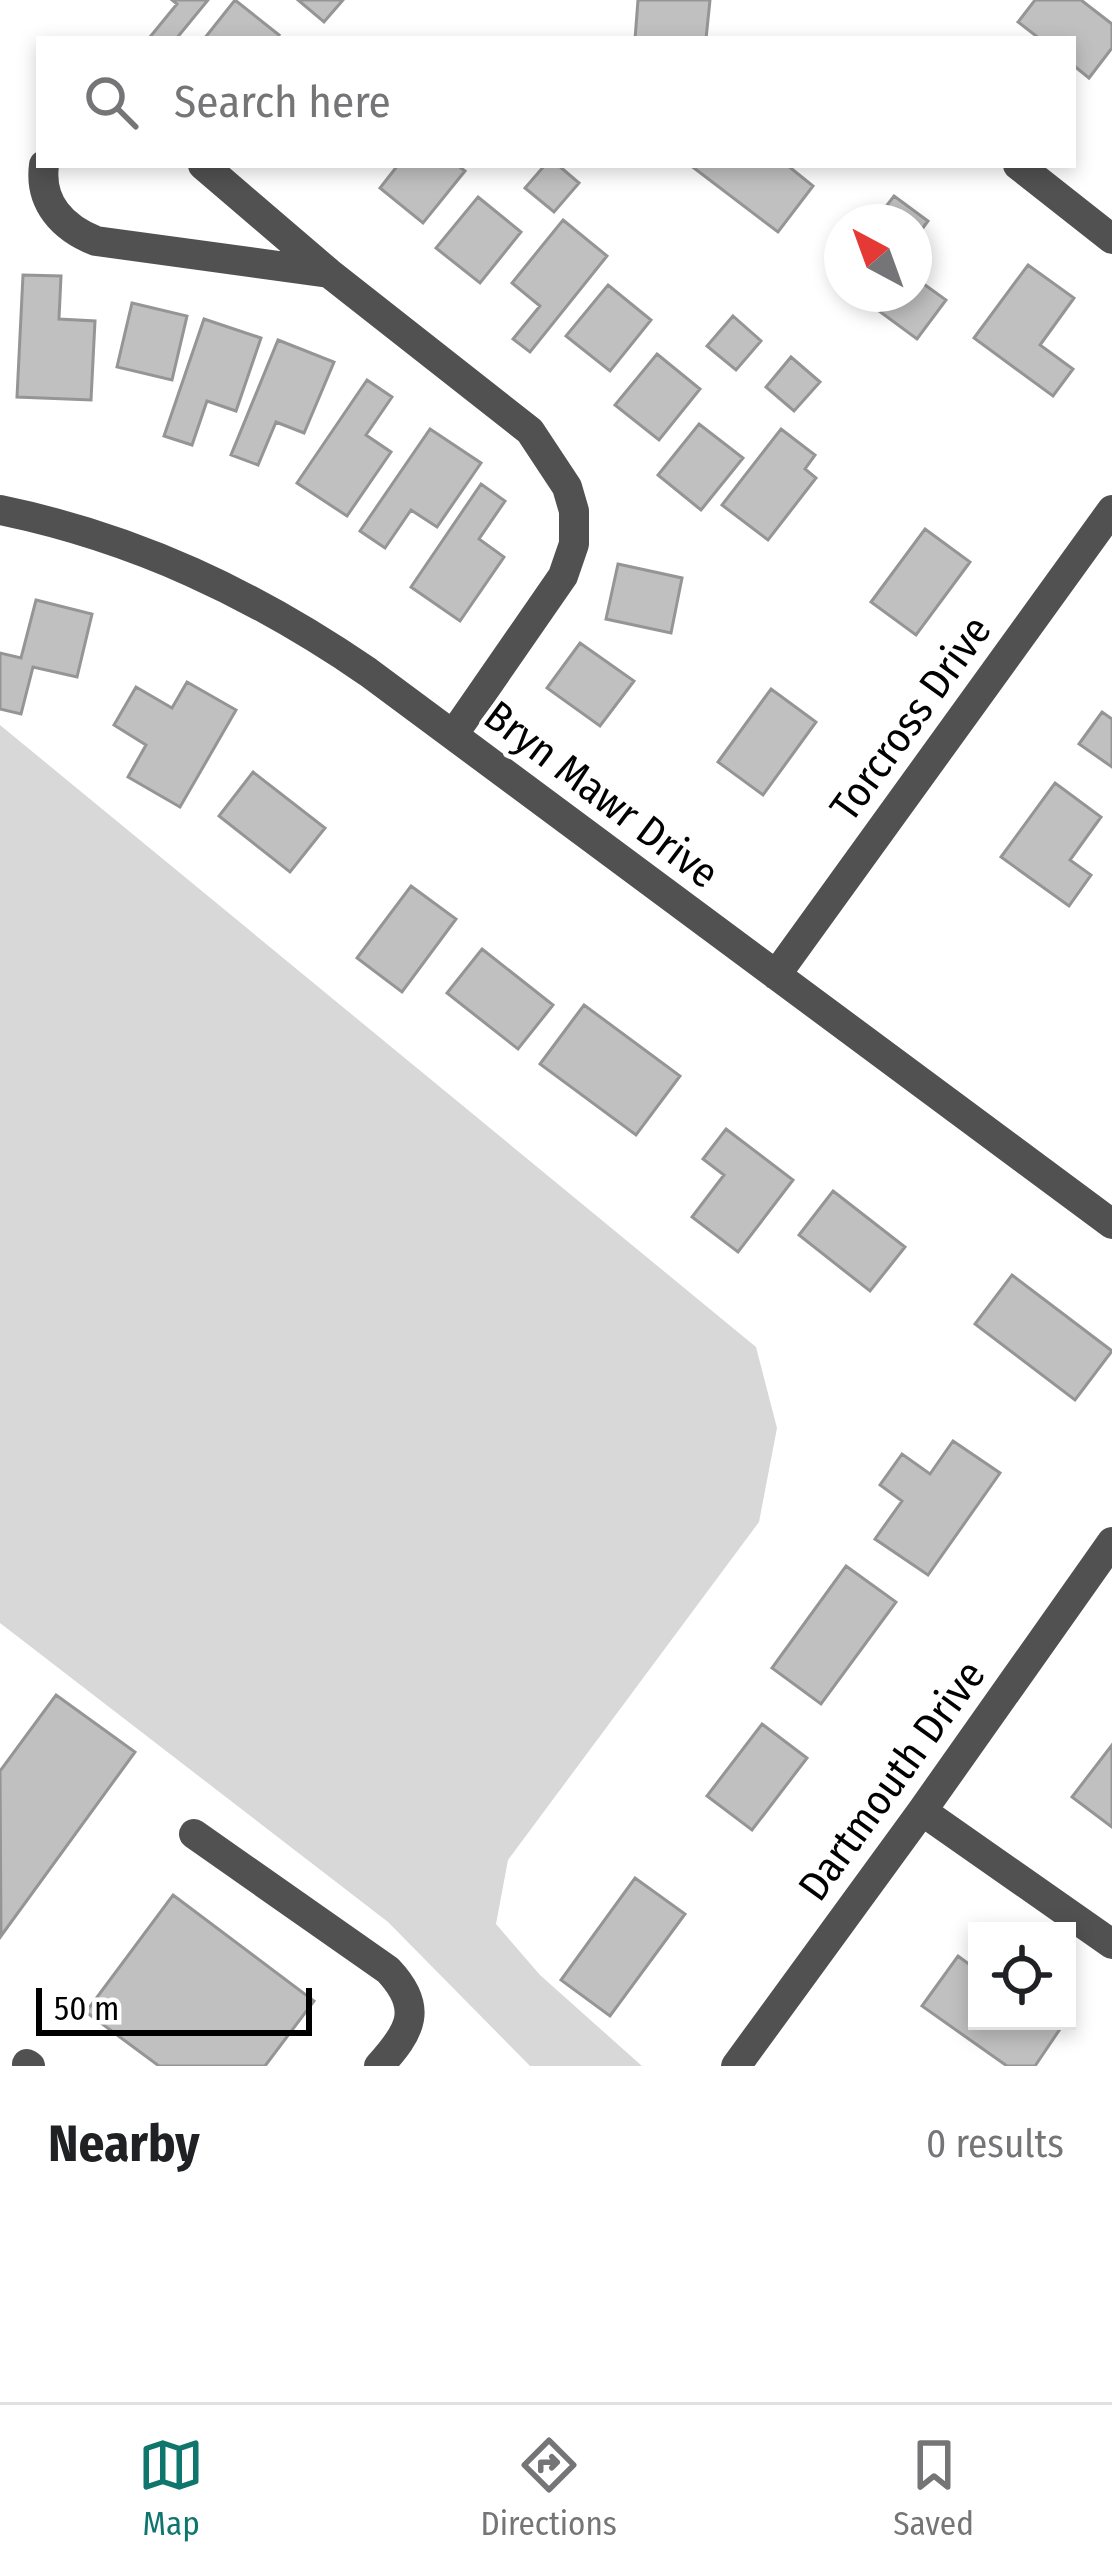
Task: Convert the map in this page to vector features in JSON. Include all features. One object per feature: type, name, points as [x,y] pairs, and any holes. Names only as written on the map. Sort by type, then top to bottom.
[{"type":"street","points":[[43,168],[46,198],[75,233],[97,241],[328,273]]},
{"type":"street","points":[[206,168],[328,273],[530,431],[567,487],[574,511],[574,544],[563,576],[453,735]]},
{"type":"street","points":[[1022,168],[1112,239]]},
{"type":"street","name":"Torcross Drive","points":[[776,975],[1112,509]]},
{"type":"street","name":"Bryn Mawr Drive","points":[[0,510],[140,549],[306,629],[1112,1224]]},
{"type":"street","name":"Dartmouth Drive","points":[[736,2066],[1112,1542]]},
{"type":"street","points":[[922,1811],[1112,1944]]},
{"type":"street","points":[[194,1834],[399,1982],[412,2012],[405,2033],[380,2066]]},
{"type":"shaded area","points":[[0,725],[756,1347],[777,1428],[759,1522],[508,1860],[496,1924],[540,1975],[642,2066],[530,2066],[388,1922],[0,1623]]},
{"type":"building","points":[[172,0],[208,0],[178,36],[151,36],[177,4]]},
{"type":"building","points":[[235,0],[279,35],[278,36],[206,36]]},
{"type":"building","points":[[298,0],[343,0],[324,22]]},
{"type":"building","points":[[638,0],[710,0],[706,36],[635,36]]},
{"type":"building","points":[[1035,0],[1081,0],[1112,24],[1112,48],[1089,78],[1076,67],[1076,36],[1036,36],[1018,22]]},
{"type":"building","points":[[396,168],[465,171],[423,223],[380,188]]},
{"type":"building","points":[[542,168],[562,168],[579,183],[554,212],[525,188]]},
{"type":"building","points":[[694,168],[791,168],[813,186],[778,232]]},
{"type":"building","points":[[478,197],[521,232],[480,283],[436,248]]},
{"type":"building","points":[[563,220],[607,256],[530,352],[513,339],[540,306],[512,283]]},
{"type":"building","points":[[1028,265],[1074,298],[1040,345],[1073,369],[1053,396],[974,338]]},
{"type":"building","points":[[23,275],[61,276],[59,319],[95,321],[91,400],[17,397]]},
{"type":"building","points":[[608,285],[651,320],[610,371],[566,336]]},
{"type":"building","points":[[932,290],[946,300],[917,339],[880,312],[932,312]]},
{"type":"building","points":[[132,303],[187,316],[172,380],[117,367]]},
{"type":"building","points":[[733,316],[761,341],[736,370],[707,346]]},
{"type":"building","points":[[204,319],[261,338],[236,411],[207,401],[192,445],[164,436]]},
{"type":"building","points":[[278,340],[334,362],[304,433],[276,422],[258,465],[231,455]]},
{"type":"building","points":[[657,354],[700,389],[659,440],[615,405]]},
{"type":"building","points":[[791,357],[820,382],[794,411],[766,387]]},
{"type":"building","points":[[367,380],[392,397],[366,435],[391,452],[347,516],[297,483]]},
{"type":"building","points":[[699,424],[743,458],[701,510],[658,475]]},
{"type":"building","points":[[430,429],[481,463],[437,527],[411,510],[385,548],[360,531]]},
{"type":"building","points":[[781,429],[815,455],[805,469],[816,478],[768,540],[722,505]]},
{"type":"building","points":[[481,484],[505,501],[479,539],[504,557],[460,621],[411,587]]},
{"type":"building","points":[[925,529],[970,562],[916,635],[871,602]]},
{"type":"building","points":[[618,564],[682,578],[671,633],[606,619]]},
{"type":"building","points":[[36,600],[92,614],[77,677],[33,667],[21,714],[0,709],[0,653],[21,658]]},
{"type":"building","points":[[580,643],[634,681],[600,726],[547,688]]},
{"type":"building","points":[[187,682],[236,710],[180,807],[128,777],[146,745],[114,725],[136,687],[172,708]]},
{"type":"building","points":[[771,689],[816,722],[763,795],[718,762]]},
{"type":"building","points":[[1102,712],[1112,719],[1112,767],[1079,744]]},
{"type":"building","points":[[253,772],[325,828],[290,872],[219,816]]},
{"type":"building","points":[[1055,783],[1101,817],[1070,860],[1091,875],[1069,906],[1001,857]]},
{"type":"building","points":[[411,886],[456,919],[402,992],[357,958]]},
{"type":"building","points":[[482,949],[553,1005],[518,1049],[447,993]]},
{"type":"building","points":[[584,1005],[680,1076],[636,1135],[540,1064]]},
{"type":"building","points":[[726,1129],[793,1180],[738,1252],[692,1217],[724,1175],[703,1159]]},
{"type":"building","points":[[833,1191],[905,1247],[870,1291],[799,1235]]},
{"type":"building","points":[[1012,1275],[1112,1351],[1075,1400],[975,1324]]},
{"type":"building","points":[[953,1441],[1000,1473],[928,1575],[875,1539],[902,1501],[880,1485],[902,1454],[930,1474]]},
{"type":"building","points":[[846,1566],[896,1602],[821,1704],[772,1668]]},
{"type":"building","points":[[56,1695],[135,1752],[1,1936],[0,1771]]},
{"type":"building","points":[[762,1724],[807,1758],[752,1830],[707,1796]]},
{"type":"building","points":[[1112,1745],[1112,1827],[1072,1797]]},
{"type":"building","points":[[635,1878],[685,1914],[610,2016],[561,1980]]},
{"type":"building","points":[[173,1895],[314,2001],[265,2066],[159,2066],[86,2012]]},
{"type":"building","points":[[958,1956],[968,1963],[968,2030],[1059,2030],[1035,2066],[1007,2066],[922,2006]]}]
